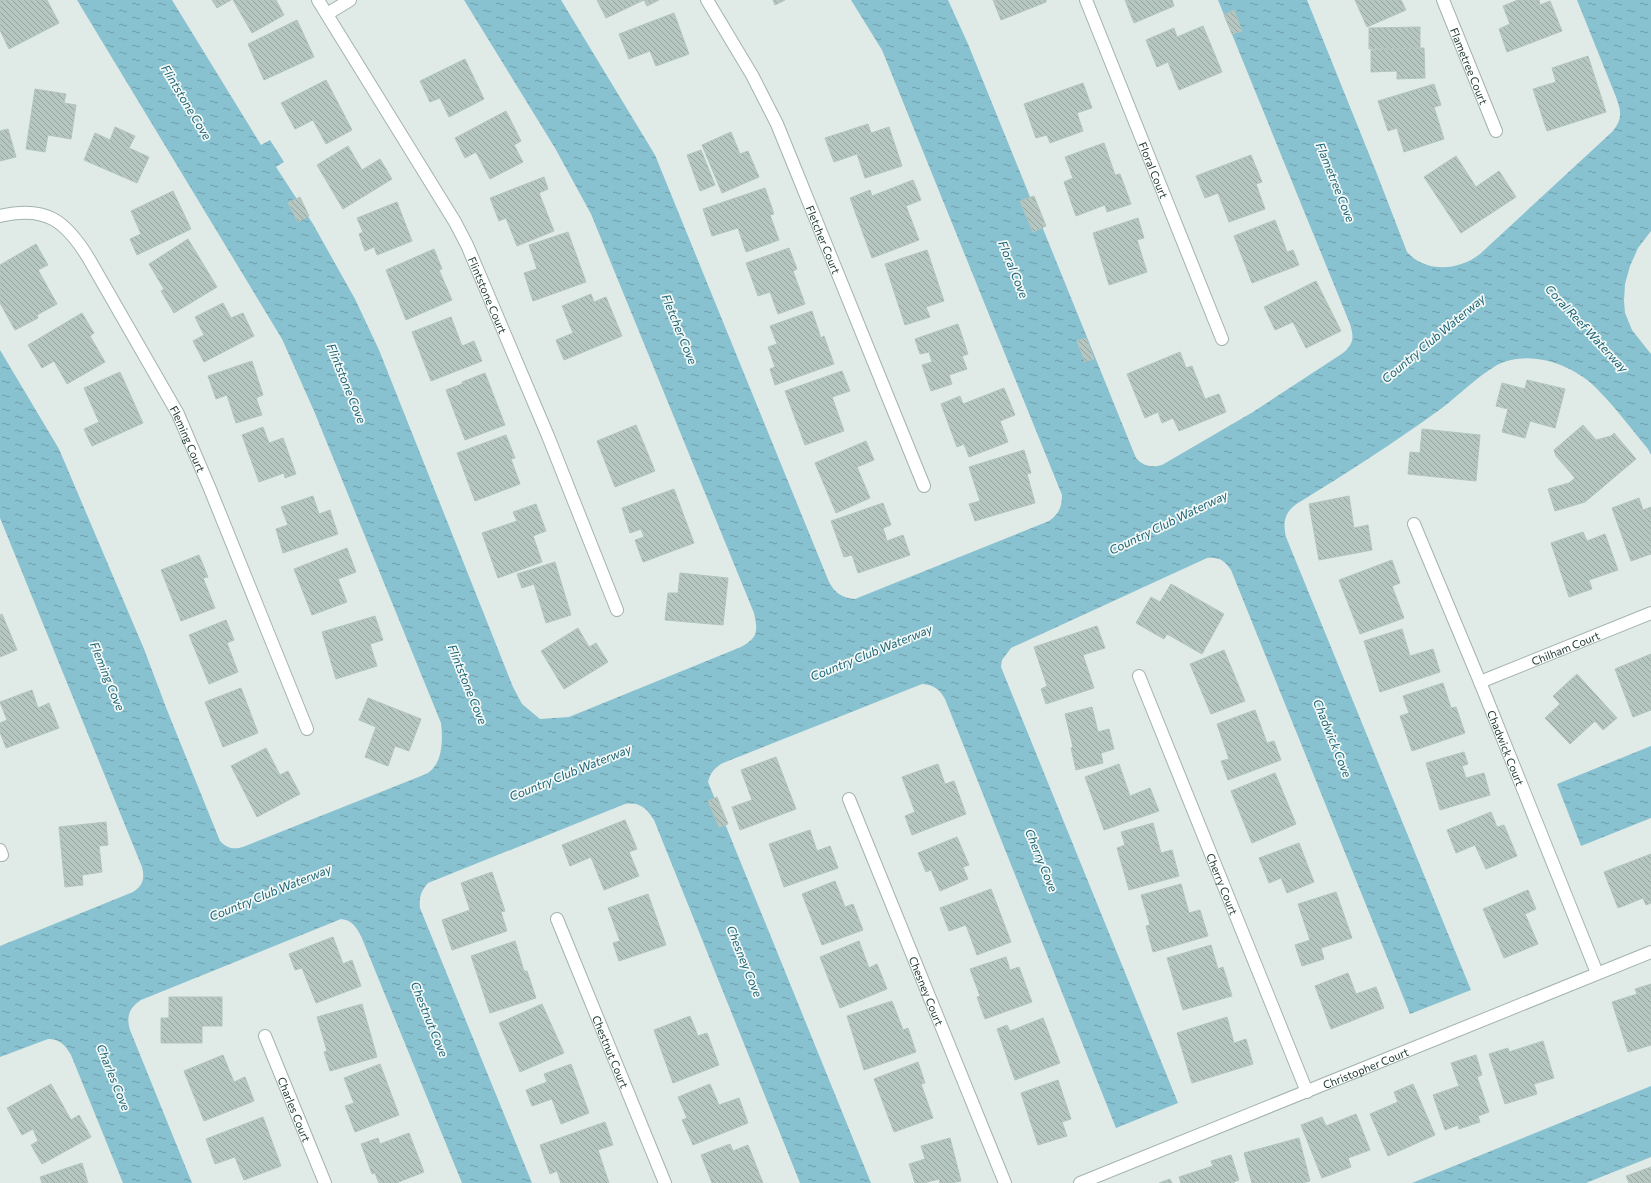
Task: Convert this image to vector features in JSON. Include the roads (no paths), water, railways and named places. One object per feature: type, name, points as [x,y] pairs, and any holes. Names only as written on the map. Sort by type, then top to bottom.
[{"type":"street","name":"Flintstone Court","points":[[318,0],[451,215],[467,245],[548,436],[617,610]]},
{"type":"street","points":[[327,14],[350,0]]},
{"type":"street","name":"Fletcher Court","points":[[707,0],[752,75],[777,124],[924,486]]},
{"type":"street","name":"Floral Court","points":[[1086,0],[1222,340]]},
{"type":"street","name":"Flametree Court","points":[[1443,0],[1496,132]]},
{"type":"street","name":"Fleming Court","points":[[0,216],[13,213],[36,212],[51,217],[59,222],[71,234],[89,259],[178,414],[210,488],[307,729]]},
{"type":"street","name":"Chadwick Court","points":[[1414,524],[1480,682],[1597,973]]},
{"type":"street","name":"Chilham Court","points":[[1480,682],[1651,613]]},
{"type":"street","name":"Cherry Court","points":[[1139,676],[1307,1092]]},
{"type":"street","name":"Chesney Court","points":[[849,799],[1005,1183]]},
{"type":"street","name":"Chestnut Court","points":[[557,919],[665,1183]]},
{"type":"street","name":"Christopher Court","points":[[1080,1183],[1651,952]]},
{"type":"street","name":"Charles Court","points":[[265,1036],[325,1183]]},
{"type":"water","points":[[77,0],[172,0],[261,145],[270,140],[284,162],[276,167],[313,224],[355,299],[379,350],[513,687],[522,704],[540,719],[569,717],[741,647],[747,644],[754,637],[756,625],[754,613],[591,214],[555,148],[464,0],[561,0],[655,155],[829,582],[839,594],[855,599],[1049,521],[1059,510],[1062,495],[882,50],[851,0],[948,0],[968,44],[1136,458],[1144,465],[1154,466],[1162,465],[1253,412],[1343,353],[1347,350],[1352,340],[1350,324],[1218,0],[1307,0],[1407,252],[1423,264],[1442,267],[1462,264],[1480,254],[1613,131],[1616,126],[1620,118],[1618,102],[1577,0],[1651,0],[1651,231],[1638,248],[1630,266],[1625,284],[1624,301],[1625,313],[1632,330],[1651,354],[1651,455],[1648,449],[1612,405],[1599,391],[1578,374],[1552,362],[1538,359],[1524,358],[1510,360],[1497,365],[1406,434],[1295,505],[1291,508],[1285,519],[1286,537],[1471,990],[1410,1014],[1231,570],[1221,560],[1207,558],[1011,648],[1002,660],[1001,667],[1178,1103],[1116,1128],[945,699],[936,688],[930,685],[922,684],[723,763],[713,771],[708,782],[871,1183],[800,1183],[654,820],[645,809],[639,805],[625,804],[428,883],[421,894],[420,908],[532,1183],[462,1183],[361,936],[351,922],[341,919],[141,1000],[134,1006],[131,1010],[128,1021],[130,1030],[192,1183],[123,1183],[71,1055],[64,1046],[59,1041],[48,1039],[0,1057],[0,946],[133,892],[141,884],[143,875],[142,867],[0,518],[0,350],[59,449],[144,649],[220,841],[228,847],[243,847],[426,774],[432,770],[439,758],[442,744],[442,730],[441,723],[314,411],[282,339]]},
{"type":"water","points":[[1651,746],[1651,818],[1581,846],[1557,784]]},
{"type":"water","points":[[1651,1086],[1651,1157],[1586,1183],[1412,1183]]},
{"type":"water label","name":"Flintstone Cove","points":[[187,102]]},
{"type":"water label","name":"Flametree Cove","points":[[1336,182]]},
{"type":"water label","name":"Floral Cove","points":[[1014,269]]},
{"type":"water label","name":"Coral Reef Waterway","points":[[1587,328]]},
{"type":"water label","name":"Fletcher Cove","points":[[680,329]]},
{"type":"water label","name":"Country Club Waterway","points":[[1433,338]]},
{"type":"water label","name":"Flintstone Cove","points":[[347,383]]},
{"type":"water label","name":"Country Club Waterway","points":[[1168,522]]},
{"type":"water label","name":"Country Club Waterway","points":[[871,652]]},
{"type":"water label","name":"Fleming Cove","points":[[108,676]]},
{"type":"water label","name":"Flintstone Cove","points":[[468,684]]},
{"type":"water label","name":"Chadwick Cove","points":[[1333,738]]},
{"type":"water label","name":"Country Club Waterway","points":[[570,772]]},
{"type":"water label","name":"Cherry Cove","points":[[1042,860]]},
{"type":"water label","name":"Country Club Waterway","points":[[270,892]]},
{"type":"water label","name":"Chesney Cove","points":[[745,961]]},
{"type":"water label","name":"Chestnut Cove","points":[[430,1019]]},
{"type":"water label","name":"Charles Cove","points":[[114,1077]]}]
